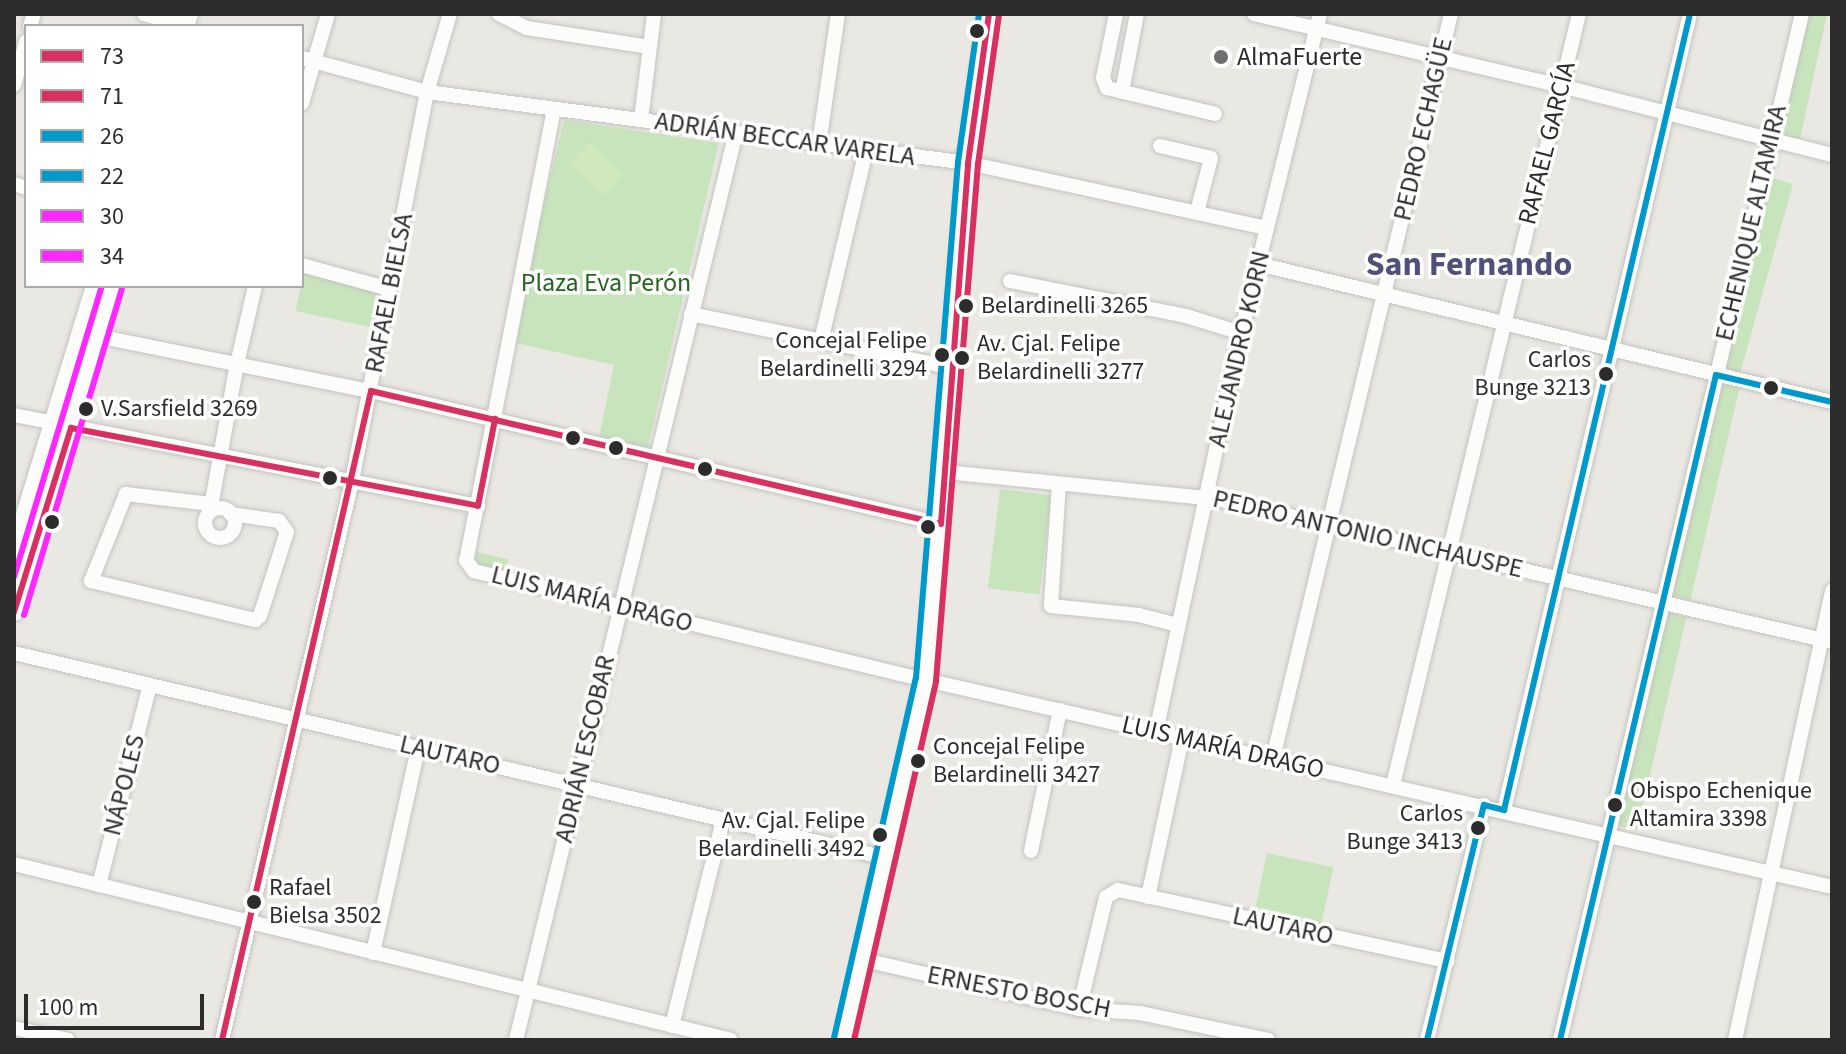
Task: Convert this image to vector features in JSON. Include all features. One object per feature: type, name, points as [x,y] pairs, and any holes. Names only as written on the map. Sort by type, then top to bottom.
[{"type":"main road","points":[[179,23],[189,14]]},
{"type":"main road","points":[[844,1040],[926,680],[968,163],[989,14]]},
{"type":"main road","points":[[14,612],[63,426],[95,288]]},
{"type":"main road","points":[[14,551],[97,336],[111,288]]},
{"type":"street","points":[[144,14],[179,23]]},
{"type":"street","points":[[304,88],[308,59],[328,14]]},
{"type":"street","name":"RAFAEL BIELSA","points":[[222,1040],[352,481],[427,92],[450,14]]},
{"type":"street","points":[[499,14],[527,28],[650,47]]},
{"type":"street","points":[[641,120],[654,14]]},
{"type":"street","points":[[819,144],[838,14]]},
{"type":"street","points":[[1116,14],[1103,83],[1107,88],[1215,114]]},
{"type":"street","points":[[1122,92],[1137,14]]},
{"type":"street","points":[[1254,14],[1318,21],[1440,56],[1832,155]]},
{"type":"street","name":"PEDRO ECHAGÜE","points":[[1273,758],[1451,14]]},
{"type":"street","name":"RAFAEL GARCÍA","points":[[1393,785],[1579,14]]},
{"type":"street","points":[[1504,810],[1690,14]]},
{"type":"street","name":"ECHENIQUE ALTAMIRA","points":[[1560,1040],[1802,14]]},
{"type":"street","name":"ALEJANDRO KORN","points":[[1156,732],[1241,333],[1318,21]]},
{"type":"street","points":[[14,85],[24,49]]},
{"type":"street","name":"ADRIÁN BECCAR VARELA","points":[[308,59],[427,92],[968,163],[1267,228]]},
{"type":"street","points":[[14,415],[478,506],[554,109]]},
{"type":"street","name":"ADRIÁN ESCOBAR","points":[[516,1040],[736,132]]},
{"type":"street","points":[[1160,146],[1211,158],[1197,212]]},
{"type":"street","points":[[821,341],[866,150]]},
{"type":"street","points":[[1258,264],[1832,402]]},
{"type":"street","points":[[304,266],[389,289]]},
{"type":"street","points":[[1010,281],[1186,316],[1241,333]]},
{"type":"street","points":[[231,514],[232,532],[219,538],[206,531],[205,521],[255,288]]},
{"type":"street","points":[[691,314],[953,368]]},
{"type":"street","points":[[97,336],[371,391],[656,455],[941,524]]},
{"type":"street","name":"PEDRO ANTONIO INCHAUSPE","points":[[945,472],[1205,497],[1826,641]]},
{"type":"street","points":[[1059,484],[1051,606],[1139,615],[1178,625]]},
{"type":"street","points":[[126,494],[224,509],[231,514],[279,521],[287,532],[260,616],[255,620],[91,581],[126,494]]},
{"type":"street","name":"LUIS MARÍA DRAGO","points":[[478,506],[466,560],[474,571],[926,680],[1608,833],[1832,887]]},
{"type":"street","points":[[1735,1040],[1771,871],[1826,641],[1832,590]]},
{"type":"street","name":"LAUTARO","points":[[14,653],[886,858]]},
{"type":"street","name":"NÁPOLES","points":[[99,885],[150,685]]},
{"type":"street","points":[[1031,851],[1060,710]]},
{"type":"street","points":[[1148,897],[1182,738]]},
{"type":"street","points":[[373,953],[418,748]]},
{"type":"street","points":[[1427,1040],[1484,805]]},
{"type":"street","points":[[672,1026],[723,820]]},
{"type":"street","points":[[14,864],[731,1040]]},
{"type":"street","name":"LAUTARO","points":[[1079,1009],[1106,897],[1118,890],[1447,961]]},
{"type":"street","name":"ERNESTO BOSCH","points":[[864,960],[1079,1009],[1149,1014],[1268,1040]]},
{"type":"street","points":[[14,1028],[68,1040]]},
{"type":"green space","points":[[1806,14],[1827,14],[1799,144],[1777,136]]},
{"type":"green space","name":"Plaza Eva Perón","points":[[564,120],[719,143],[648,448],[599,437],[614,365],[511,342]]},
{"type":"green space","points":[[590,142],[624,175],[603,196],[569,164]]},
{"type":"green space","points":[[1765,176],[1793,184],[1740,374],[1722,371]]},
{"type":"green space","points":[[304,271],[389,289],[381,329],[295,311],[300,288],[304,288]]},
{"type":"green space","points":[[1719,379],[1740,384],[1690,600],[1669,595]]},
{"type":"green space","points":[[1000,489],[1052,495],[1039,595],[988,588]]},
{"type":"green space","points":[[477,552],[508,559],[505,575],[473,568]]},
{"type":"green space","points":[[1665,612],[1686,617],[1637,830],[1616,825]]},
{"type":"green space","points":[[1267,853],[1334,867],[1321,927],[1254,913]]},
{"type":"transit line","name":"26","points":[[834,1038],[916,678],[958,162],[979,14]]},
{"type":"transit line","name":"73","points":[[941,524],[968,163],[989,14]]},
{"type":"transit line","name":"22","points":[[1427,1040],[1484,805],[1504,810],[1690,14]]},
{"type":"transit line","name":"71","points":[[854,1040],[936,681],[978,164],[999,15]]},
{"type":"transit line","name":"34","points":[[14,577],[101,288]]},
{"type":"transit line","name":"30","points":[[24,615],[122,289]]},
{"type":"transit line","name":"22","points":[[1560,1040],[1716,375],[1832,402]]},
{"type":"transit line","name":"73","points":[[222,1040],[371,391],[941,524]]},
{"type":"transit line","name":"73","points":[[14,612],[71,428],[478,506],[495,419]]},
{"type":"place","name":"AlmaFuerte","points":[[1221,57]]},
{"type":"place","name":"Belardinelli 3265","points":[[966,306]]},
{"type":"place","name":"Concejal Felipe Belardinelli 3294","points":[[942,355]]},
{"type":"place","name":"Av. Cjal. Felipe Belardinelli 3277","points":[[962,358]]},
{"type":"place","name":"Carlos Bunge 3213","points":[[1606,374]]},
{"type":"place","name":"V.Sarsfield 3269","points":[[86,409]]},
{"type":"place","name":"Concejal Felipe Belardinelli 3427","points":[[918,761]]},
{"type":"place","name":"Obispo Echenique Altamira 3398","points":[[1615,805]]},
{"type":"place","name":"Carlos Bunge 3413","points":[[1478,828]]},
{"type":"place","name":"Av. Cjal. Felipe Belardinelli 3492","points":[[880,835]]},
{"type":"place","name":"Rafael Bielsa 3502","points":[[254,902]]},
{"type":"district","name":"San Fernando","points":[[1469,265]]}]
